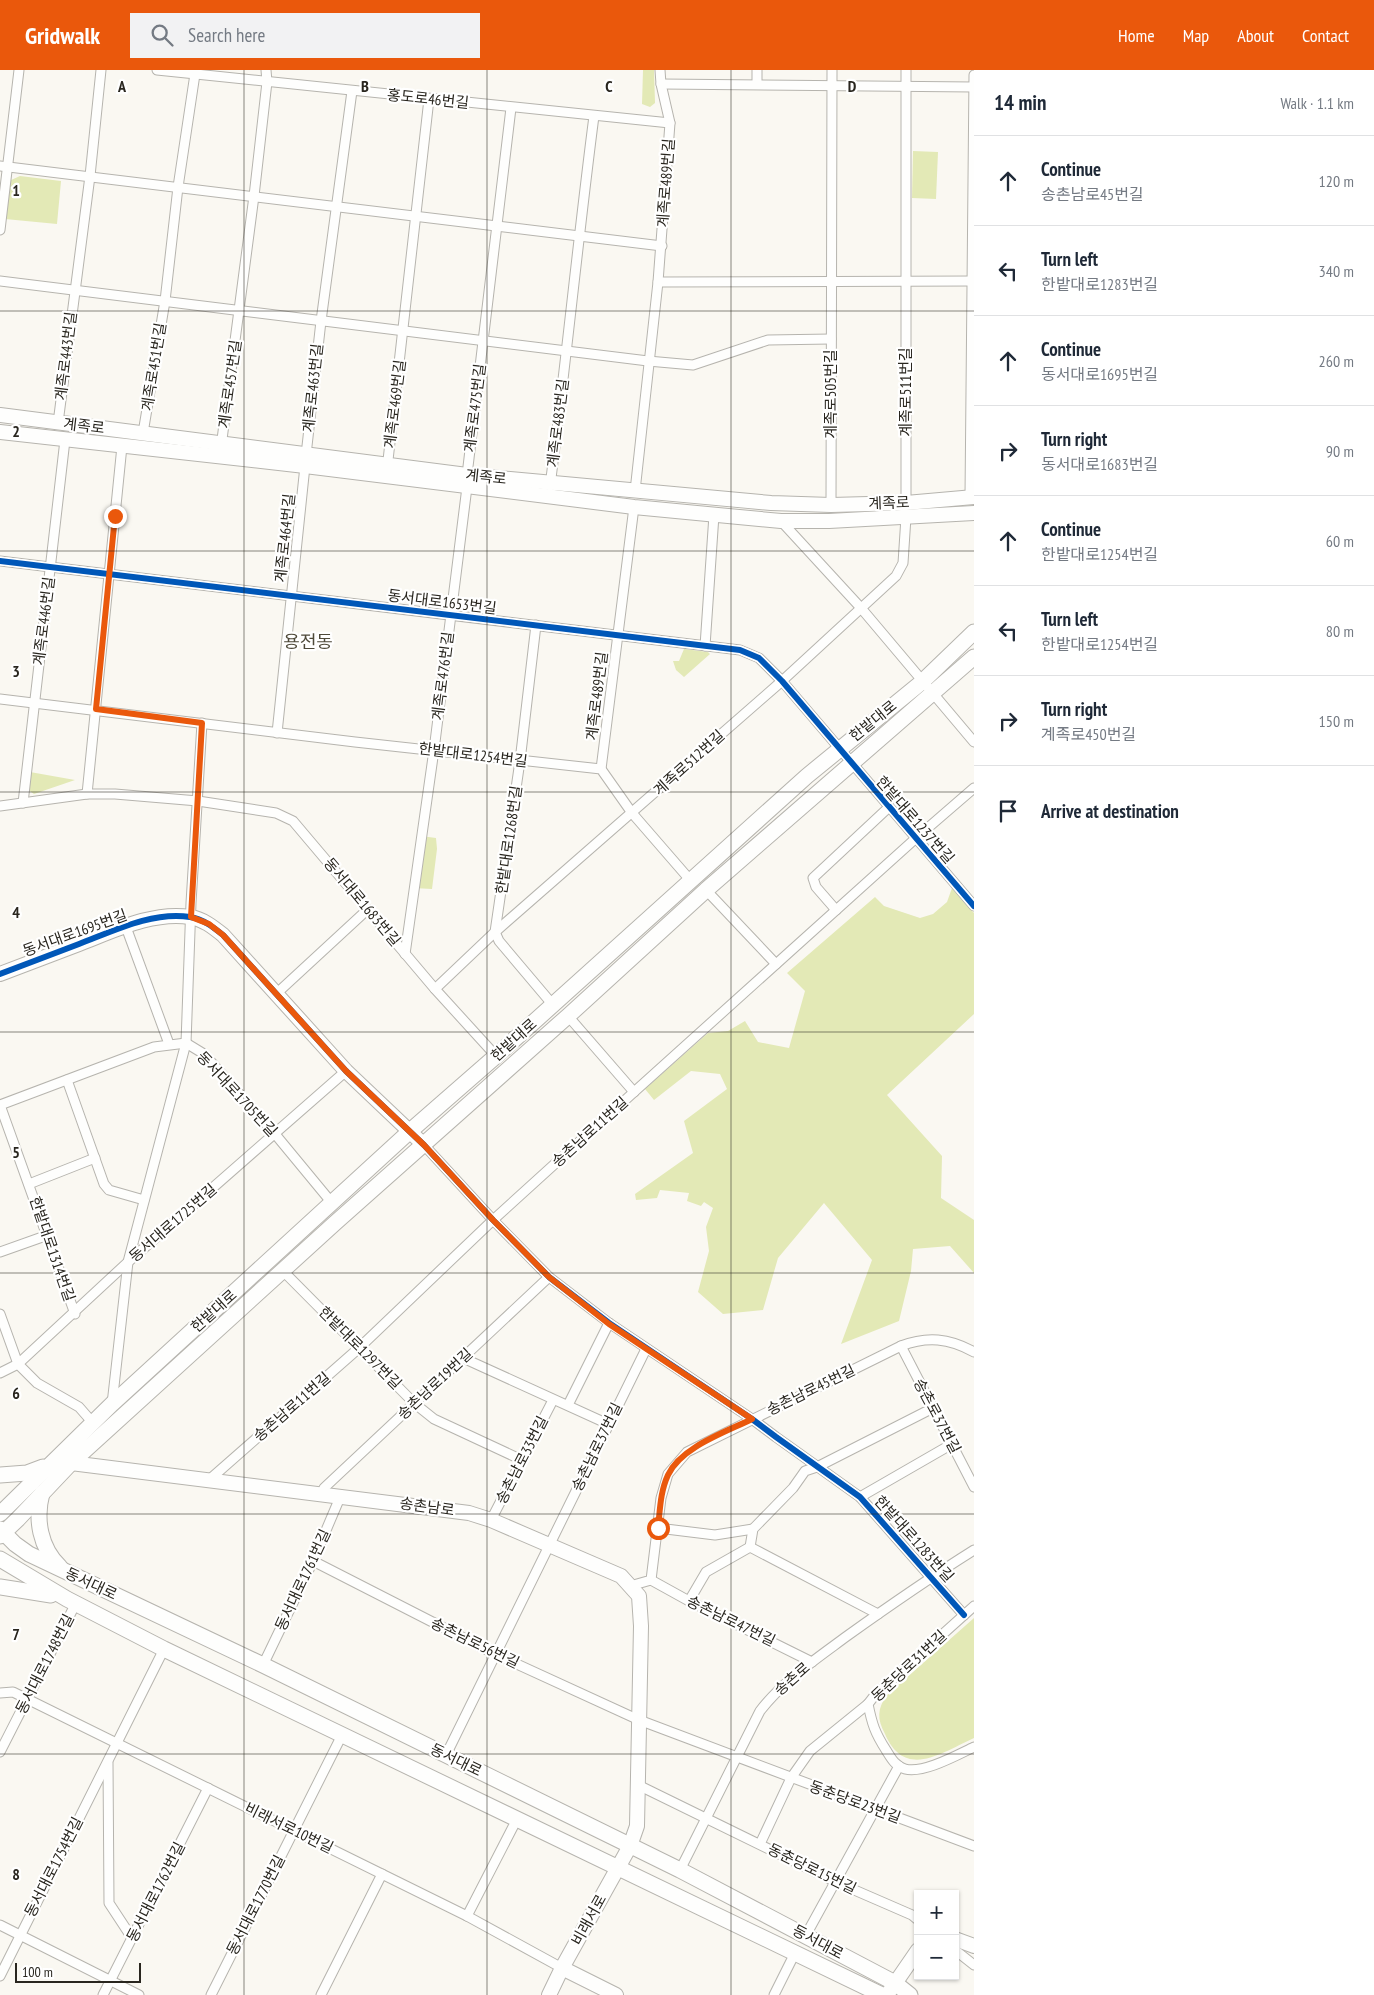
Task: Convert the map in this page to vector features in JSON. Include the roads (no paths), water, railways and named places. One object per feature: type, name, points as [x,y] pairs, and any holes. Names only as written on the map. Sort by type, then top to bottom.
[{"type":"main road","name":"한밭대로","points":[[0,1514],[112,1404],[409,1132],[838,749],[922,682],[974,632]]},
{"type":"main road","name":"한밭대로","points":[[1,1532],[71,1463],[706,890],[974,657]]},
{"type":"main road","points":[[0,1475],[27,1473],[51,1463]]},
{"type":"main road","points":[[42,1493],[39,1517],[42,1538],[48,1553],[67,1573]]},
{"type":"main road","name":"동서대로","points":[[1,1532],[20,1549],[67,1573],[263,1665],[680,1870],[806,1935],[891,1989],[910,1995]]},
{"type":"main road","name":"동서대로","points":[[0,1560],[71,1601],[164,1649],[882,1995]]},
{"type":"main road","points":[[0,1587],[46,1593],[71,1601]]},
{"type":"street","points":[[0,230],[4,166],[19,70]]},
{"type":"street","name":"계족로443번길","points":[[58,423],[90,176],[101,70]]},
{"type":"street","name":"홍도로46번길","points":[[157,70],[670,123]]},
{"type":"street","name":"계족로457번길","points":[[220,450],[254,196],[267,82],[266,70]]},
{"type":"street","name":"계족로489번길","points":[[635,492],[662,246],[670,123],[660,84],[660,70]]},
{"type":"street","points":[[757,70],[757,84]]},
{"type":"street","name":"계족로505번길","points":[[831,505],[832,70]]},
{"type":"street","name":"계족로511번길","points":[[906,70],[906,510]]},
{"type":"street","name":"계족로451번길","points":[[143,433],[165,301],[178,187],[195,74]]},
{"type":"street","points":[[972,497],[974,75]]},
{"type":"street","points":[[660,84],[832,84],[974,87]]},
{"type":"street","name":"계족로463번길","points":[[306,461],[321,321],[352,91]]},
{"type":"street","name":"계족로469번길","points":[[387,470],[429,99]]},
{"type":"street","name":"계족로475번길","points":[[467,481],[511,108]]},
{"type":"street","name":"계족로483번길","points":[[550,489],[567,351],[578,236],[594,116]]},
{"type":"street","points":[[4,166],[662,246]]},
{"type":"street","points":[[0,281],[74,290]]},
{"type":"street","points":[[658,282],[973,281]]},
{"type":"street","name":"계족로443번길","points":[[74,290],[165,301]]},
{"type":"street","name":"계족로451번길","points":[[165,301],[240,311]]},
{"type":"street","points":[[240,311],[693,365],[768,340],[832,339]]},
{"type":"street","name":"계족로","points":[[0,415],[143,433],[220,450]]},
{"type":"street","name":"계족로","points":[[0,432],[122,446],[220,450],[467,481],[550,489],[635,492],[770,503],[974,513]]},
{"type":"street","name":"계족로446번길","points":[[23,803],[65,440]]},
{"type":"street","points":[[87,794],[122,446]]},
{"type":"street","name":"계족로464번길","points":[[277,732],[306,461]]},
{"type":"street","name":"계족로476번길","points":[[405,954],[434,750],[467,481]]},
{"type":"street","name":"계족로","points":[[550,489],[634,507],[781,521],[906,510],[972,497]]},
{"type":"street","name":"계족로489번길","points":[[601,769],[634,507]]},
{"type":"street","name":"계족로512번길","points":[[435,989],[495,932],[782,681],[896,576],[903,562],[906,510]]},
{"type":"street","points":[[705,646],[714,515]]},
{"type":"street","points":[[781,521],[861,608],[974,742]]},
{"type":"street","name":"동서대로1653번길","points":[[0,561],[740,650],[759,658],[782,681],[838,749]]},
{"type":"street","name":"한밭대로1268번길","points":[[495,932],[520,761],[536,626]]},
{"type":"street","name":"한밭대로1254번길","points":[[0,699],[601,769]]},
{"type":"street","points":[[0,1105],[154,1047],[186,1043],[202,723]]},
{"type":"street","name":"한밭대로1237번길","points":[[838,749],[974,906]]},
{"type":"street","points":[[601,769],[632,813],[691,881]]},
{"type":"street","name":"송촌남로11번길","points":[[209,1480],[359,1348],[493,1220],[974,788]]},
{"type":"street","name":"동서대로1683번길","points":[[0,806],[87,794],[198,801],[276,813],[293,821],[435,989],[496,1056]]},
{"type":"street","points":[[836,910],[816,887],[813,878],[888,808]]},
{"type":"street","points":[[706,890],[776,964]]},
{"type":"street","points":[[276,994],[367,910]]},
{"type":"street","name":"동서대로1695번길","points":[[0,974],[126,927],[163,917],[191,917],[209,924],[223,935],[346,1071],[424,1145]]},
{"type":"street","points":[[126,927],[169,1044]]},
{"type":"street","points":[[495,932],[499,941],[553,1005]]},
{"type":"street","points":[[568,1016],[634,1092]]},
{"type":"street","name":"동서대로1705번길","points":[[128,1262],[186,1043],[204,1054],[275,1134],[332,1203]]},
{"type":"street","name":"동서대로1725번길","points":[[0,1373],[18,1364],[75,1314],[128,1262],[346,1071]]},
{"type":"street","points":[[66,1080],[104,1184],[109,1190],[144,1200]]},
{"type":"street","name":"한밭대로1314번길","points":[[0,1105],[75,1314]]},
{"type":"street","name":"한밭대로1283번길","points":[[424,1145],[549,1277],[609,1324],[752,1419],[860,1497],[964,1615]]},
{"type":"street","name":"한밭대로1314번길","points":[[29,1184],[95,1158]]},
{"type":"street","points":[[0,1252],[48,1235]]},
{"type":"street","points":[[112,1404],[128,1262]]},
{"type":"street","name":"한밭대로1297번길","points":[[283,1271],[414,1403],[434,1419],[522,1460]]},
{"type":"street","name":"송촌남로19번길","points":[[322,1493],[324,1488],[549,1277]]},
{"type":"street","points":[[0,1314],[18,1364],[37,1383],[79,1407],[93,1423]]},
{"type":"street","points":[[568,1405],[609,1324]]},
{"type":"street","name":"송촌남로45번길","points":[[651,1580],[661,1498],[668,1474],[687,1452],[901,1346],[918,1340],[938,1339],[958,1343],[974,1352]]},
{"type":"street","name":"송촌로37번길","points":[[901,1346],[952,1444],[971,1474],[974,1487]]},
{"type":"street","name":"송촌남로37번길","points":[[446,1755],[646,1350]]},
{"type":"street","name":"송촌남로33번길","points":[[462,1358],[608,1424]]},
{"type":"street","name":"송촌남로33번길","points":[[491,1520],[553,1400]]},
{"type":"street","points":[[689,1601],[706,1572],[750,1546],[753,1529],[793,1488],[805,1471],[817,1467],[933,1408]]},
{"type":"street","points":[[860,1497],[952,1444]]},
{"type":"street","name":"송촌남로","points":[[71,1463],[469,1512],[621,1576],[639,1596],[641,1626],[637,1826],[630,1846]]},
{"type":"street","name":"동서대로1761번길","points":[[263,1665],[313,1562],[341,1495]]},
{"type":"street","points":[[658,1528],[715,1536],[753,1529]]},
{"type":"street","points":[[750,1546],[878,1614]]},
{"type":"street","name":"송촌로","points":[[680,1870],[760,1711],[768,1701],[812,1662],[931,1577],[974,1550]]},
{"type":"street","name":"송촌남로56번길","points":[[313,1562],[496,1654],[639,1720]]},
{"type":"street","points":[[630,1586],[651,1580]]},
{"type":"street","name":"송촌남로47번길","points":[[651,1580],[812,1662]]},
{"type":"street","name":"동서대로1748번길","points":[[0,1752],[27,1699],[71,1601]]},
{"type":"street","name":"동춘당로31번길","points":[[899,1766],[892,1761],[872,1728],[868,1704],[875,1695],[974,1606]]},
{"type":"street","name":"동서대로1754번길","points":[[0,1976],[164,1649]]},
{"type":"street","name":"비래서로10번길","points":[[0,1693],[13,1692],[467,1916],[562,1968]]},
{"type":"street","points":[[760,1844],[791,1778],[810,1751],[868,1704]]},
{"type":"street","points":[[639,1720],[737,1758]]},
{"type":"street","name":"동서대로1770번길","points":[[211,1995],[342,1735]]},
{"type":"street","points":[[806,1935],[899,1766],[906,1769],[921,1769],[974,1748]]},
{"type":"street","name":"동춘당로23번길","points":[[737,1758],[974,1846]]},
{"type":"street","name":"동서대로1754번길","points":[[108,1759],[109,1903],[132,1938]]},
{"type":"street","name":"동춘당로15번길","points":[[638,1785],[836,1882],[914,1917]]},
{"type":"street","name":"동서대로1762번길","points":[[103,1995],[208,1788]]},
{"type":"street","points":[[467,1916],[517,1819]]},
{"type":"street","name":"비래서로","points":[[549,1995],[630,1846]]},
{"type":"street","points":[[321,1995],[382,1874]]},
{"type":"street","points":[[0,1925],[139,1995]]},
{"type":"street","points":[[959,1940],[974,1946]]},
{"type":"street","points":[[774,1995],[795,1953]]},
{"type":"street","points":[[959,1953],[974,1965]]},
{"type":"street","points":[[891,1989],[914,1956]]},
{"type":"street","points":[[562,1968],[616,1995]]},
{"type":"district","name":"용전동","points":[[308,642]]}]
